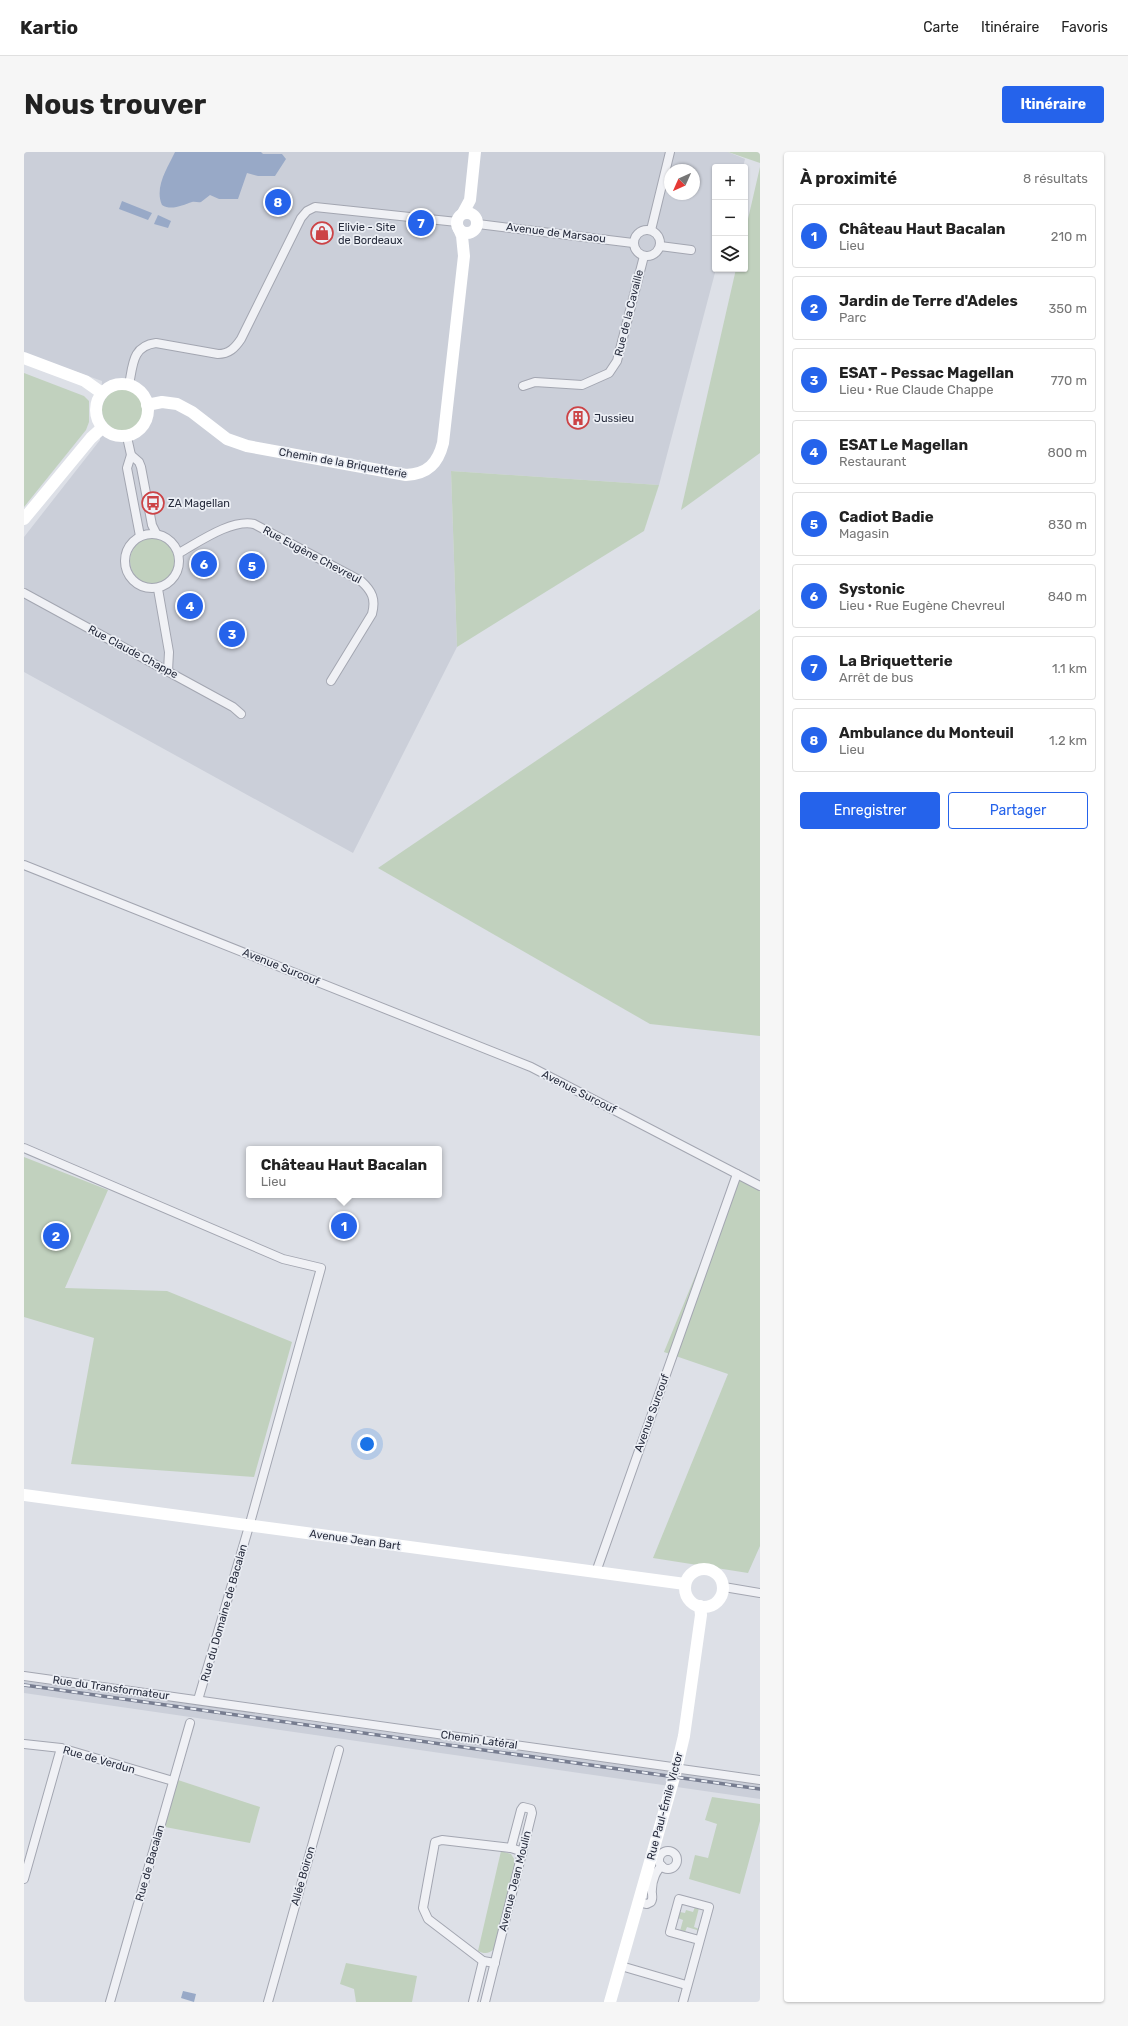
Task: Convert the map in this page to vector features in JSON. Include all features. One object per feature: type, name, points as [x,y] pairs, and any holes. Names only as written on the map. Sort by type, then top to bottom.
[{"type":"street","points":[[475,152],[470,200],[475,224]]},
{"type":"street","points":[[651,230],[670,152]]},
{"type":"street","points":[[459,222],[470,200]]},
{"type":"street","points":[[129,385],[135,358],[141,348],[146,344],[156,343],[218,354],[224,354],[235,348],[241,340],[301,218],[307,211],[315,207],[459,222],[469,213],[475,224]]},
{"type":"street","points":[[459,222],[467,234],[475,224]]},
{"type":"street","name":"Chemin de la Briquetterie","points":[[147,405],[162,402],[177,404],[192,412],[227,439],[246,446],[406,475],[416,475],[424,472],[436,461],[443,442],[464,256],[459,222]]},
{"type":"street","name":"Chemin de la Briquetterie","points":[[464,256],[475,224]]},
{"type":"street","name":"Avenue de Marsaou","points":[[475,224],[633,243]]},
{"type":"street","points":[[651,230],[659,238],[660,246],[652,256],[644,256],[636,251],[633,243],[639,232],[651,230]]},
{"type":"street","points":[[660,246],[691,250]]},
{"type":"street","name":"Rue de la Cavaille","points":[[523,386],[536,382],[576,386],[610,373],[618,361],[644,256]]},
{"type":"street","points":[[24,358],[85,381],[102,393]]},
{"type":"street","points":[[120,384],[129,385],[135,387],[145,396],[149,410],[146,422],[138,432],[127,436],[114,436],[102,428],[96,417],[96,404],[102,393],[110,386],[120,384]]},
{"type":"street","points":[[24,519],[91,438],[102,428]]},
{"type":"street","points":[[127,436],[131,455],[127,468],[140,536]]},
{"type":"street","points":[[131,455],[139,462],[141,467],[152,524],[156,533]]},
{"type":"street","name":"Rue Eugène Chevreul","points":[[179,553],[232,525],[247,522],[254,524],[361,581],[374,596],[372,614],[331,681]]},
{"type":"street","points":[[156,533],[164,536],[172,543],[179,553],[180,567],[173,580],[158,589],[143,587],[132,579],[125,567],[126,553],[133,542],[140,536],[156,533]]},
{"type":"street","points":[[158,589],[169,652],[168,671]]},
{"type":"street","name":"Rue Claude Chappe","points":[[24,593],[233,707],[241,714]]},
{"type":"street","name":"Avenue Surcouf","points":[[24,865],[531,1067],[737,1174],[596,1572]]},
{"type":"street","name":"Rue du Domaine de Bacalan","points":[[24,1148],[283,1259],[321,1268],[250,1526],[198,1700]]},
{"type":"street","points":[[737,1174],[760,1186]]},
{"type":"street","name":"Avenue Jean Bart","points":[[24,1495],[685,1584]]},
{"type":"street","points":[[702,1568],[709,1568],[719,1575],[724,1587],[723,1593],[717,1603],[706,1607],[700,1606],[690,1600],[687,1596],[685,1584],[691,1573],[702,1568]]},
{"type":"street","points":[[724,1587],[760,1592]]},
{"type":"street","name":"Rue Paul-Émile Victor","points":[[610,2002],[675,1774],[684,1736],[701,1615],[700,1606]]},
{"type":"street","name":"Rue du Transformateur","points":[[24,1676],[198,1700]]},
{"type":"street","name":"Chemin Latéral","points":[[198,1700],[760,1780]]},
{"type":"street","name":"Rue de Bacalan","points":[[110,2002],[190,1723]]},
{"type":"street","name":"Rue de Verdun","points":[[24,1744],[62,1748],[173,1781]]},
{"type":"street","points":[[24,1879],[62,1748]]},
{"type":"street","name":"Allée Boiron","points":[[268,2002],[339,1750]]},
{"type":"street","name":"Avenue Jean Moulin","points":[[485,2002],[523,1852],[532,1813],[531,1809],[526,1807],[520,1810],[511,1848]]},
{"type":"street","points":[[495,1963],[483,1961],[428,1919],[425,1914],[423,1908],[435,1842],[442,1840],[511,1848],[523,1852]]},
{"type":"street","points":[[638,1902],[647,1904],[651,1902],[653,1896],[651,1890],[657,1869],[662,1866]]},
{"type":"street","points":[[683,2002],[686,1985],[709,1907],[679,1899],[670,1932],[699,1940]]},
{"type":"street","points":[[473,2002],[483,1961]]},
{"type":"street","points":[[621,1966],[686,1985]]},
{"type":"shaded area","points":[[24,152],[728,152],[745,159],[744,164],[712,164],[712,272],[715,272],[659,485],[451,471],[457,647],[353,853],[24,672],[24,537],[100,440],[102,381],[24,353]]},
{"type":"shaded area","points":[[24,1681],[760,1784],[760,1799],[24,1693]]},
{"type":"green space","points":[[728,152],[760,152],[760,163]]},
{"type":"green space","points":[[760,167],[760,453],[681,510],[735,272],[748,272],[748,219]]},
{"type":"green space","points":[[24,373],[84,396],[89,401],[89,422],[86,430],[24,507]]},
{"type":"green space","points":[[119,389],[127,389],[135,392],[141,398],[144,410],[141,422],[135,428],[127,431],[119,431],[111,428],[105,422],[102,414],[102,406],[105,398],[111,392]]},
{"type":"green space","points":[[451,471],[659,485],[644,531],[457,647]]},
{"type":"green space","points":[[153,538],[166,542],[172,548],[176,561],[172,574],[166,580],[153,584],[140,580],[134,574],[130,561],[134,548],[140,542]]},
{"type":"green space","points":[[760,609],[760,1036],[650,1024],[378,868]]},
{"type":"green space","points":[[24,1157],[108,1190],[65,1288],[167,1291],[292,1342],[254,1477],[71,1464],[94,1338],[24,1317]]},
{"type":"green space","points":[[737,1174],[760,1186],[760,1546],[748,1573],[653,1558],[728,1374],[664,1352]]},
{"type":"green space","points":[[178,1780],[260,1807],[250,1843],[165,1827]]},
{"type":"green space","points":[[712,1797],[760,1804],[760,1821],[740,1894],[689,1879],[695,1855],[708,1858],[717,1824],[705,1820]]},
{"type":"green space","points":[[501,1851],[511,1854],[516,1862],[494,1949],[488,1953],[482,1953],[478,1951]]},
{"type":"green space","points":[[695,1907],[699,1908],[694,1927],[699,1929],[697,1936],[697,1930],[687,1927],[685,1932],[680,1931],[683,1920],[678,1918],[680,1912],[685,1913],[686,1910],[693,1912]]},
{"type":"green space","points":[[346,1963],[417,1976],[412,2002],[356,2002],[354,1989],[340,1984]]},
{"type":"water","points":[[175,152],[261,152],[263,154],[282,154],[286,159],[275,176],[258,176],[247,173],[238,199],[219,199],[210,195],[201,202],[193,202],[177,207],[166,207],[162,205],[160,198],[161,184]]},
{"type":"water","points":[[122,201],[152,213],[148,220],[119,209]]},
{"type":"water","points":[[158,215],[171,221],[168,228],[154,224]]},
{"type":"water","points":[[183,1991],[196,1994],[194,2002],[181,1998]]},
{"type":"railway","points":[[24,1685],[760,1789]]},
{"type":"place","name":"Ambulance du Monteuil","points":[[278,202]]},
{"type":"place","name":"La Briquetterie","points":[[421,223]]},
{"type":"place","name":"Elivie - Site de Bordeaux","points":[[322,233]]},
{"type":"place","name":"Jussieu","points":[[578,418]]},
{"type":"place","name":"ZA Magellan","points":[[153,503]]},
{"type":"place","name":"Systonic","points":[[204,564]]},
{"type":"place","name":"Cadiot Badie","points":[[252,566]]},
{"type":"place","name":"ESAT Le Magellan","points":[[190,606]]},
{"type":"place","name":"ESAT - Pessac Magellan","points":[[232,634]]},
{"type":"place","name":"Château Haut Bacalan","points":[[344,1226]]},
{"type":"place","name":"Jardin de Terre d'Adeles","points":[[56,1236]]}]
